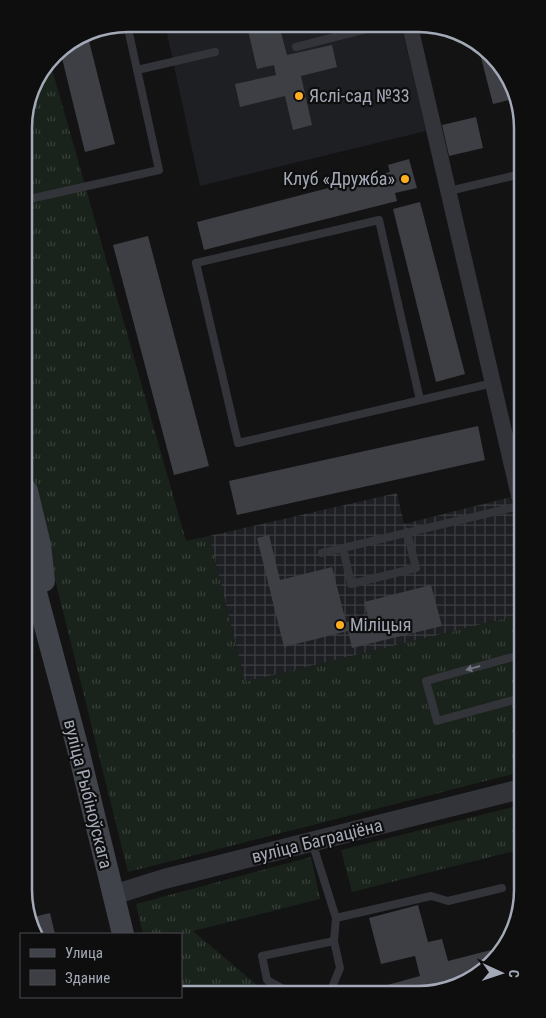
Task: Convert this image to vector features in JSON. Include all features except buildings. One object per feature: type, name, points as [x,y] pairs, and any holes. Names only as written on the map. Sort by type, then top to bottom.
[{"type":"main road","name":"вуліца Рыбіноўскага","points":[[32,512],[40,545],[53,654]]},
{"type":"main road","name":"вуліца Рыбіноўскага","points":[[32,577],[78,749],[123,933]]},
{"type":"street","points":[[411,32],[493,383],[513,437]]},
{"type":"street","name":"вуліца Баграціёна","points":[[113,895],[164,879],[513,791]]},
{"type":"lane","points":[[296,46],[352,32]]},
{"type":"lane","points":[[32,198],[159,170],[129,33]]},
{"type":"lane","points":[[137,70],[215,52]]},
{"type":"lane","points":[[449,191],[514,176]]},
{"type":"lane","points":[[420,400],[379,220],[196,263],[238,442],[420,400],[493,383]]},
{"type":"lane","points":[[322,553],[514,508]]},
{"type":"lane","points":[[343,548],[352,584],[416,568],[408,532]]},
{"type":"lane","points":[[513,657],[426,681],[437,721],[513,700]]},
{"type":"lane","points":[[312,842],[336,918],[334,941],[340,968],[333,986]]},
{"type":"lane","points":[[336,918],[431,896],[448,901],[502,888]]},
{"type":"lane","points":[[278,986],[267,980],[262,956],[334,941]]},
{"type":"shaded area","name":"Яслі-сад №33","points":[[403,32],[426,131],[200,186],[167,33]]},
{"type":"shaded area","points":[[397,493],[404,524],[514,496],[513,617],[245,682],[209,536]]},
{"type":"green space","points":[[52,70],[186,541],[209,536],[245,682],[513,617],[513,774],[128,872],[32,487],[32,129],[33,116],[42,86]]},
{"type":"green space","points":[[513,807],[513,851],[352,892],[341,850]]},
{"type":"green space","points":[[311,857],[320,899],[193,931],[258,986],[182,986],[182,933],[143,933],[136,904]]},
{"type":"place","name":"Яслі-сад №33","points":[[299,96]]},
{"type":"place","name":"Клуб «Дружба»","points":[[405,179]]},
{"type":"place","name":"Міліцыя","points":[[340,625]]}]
